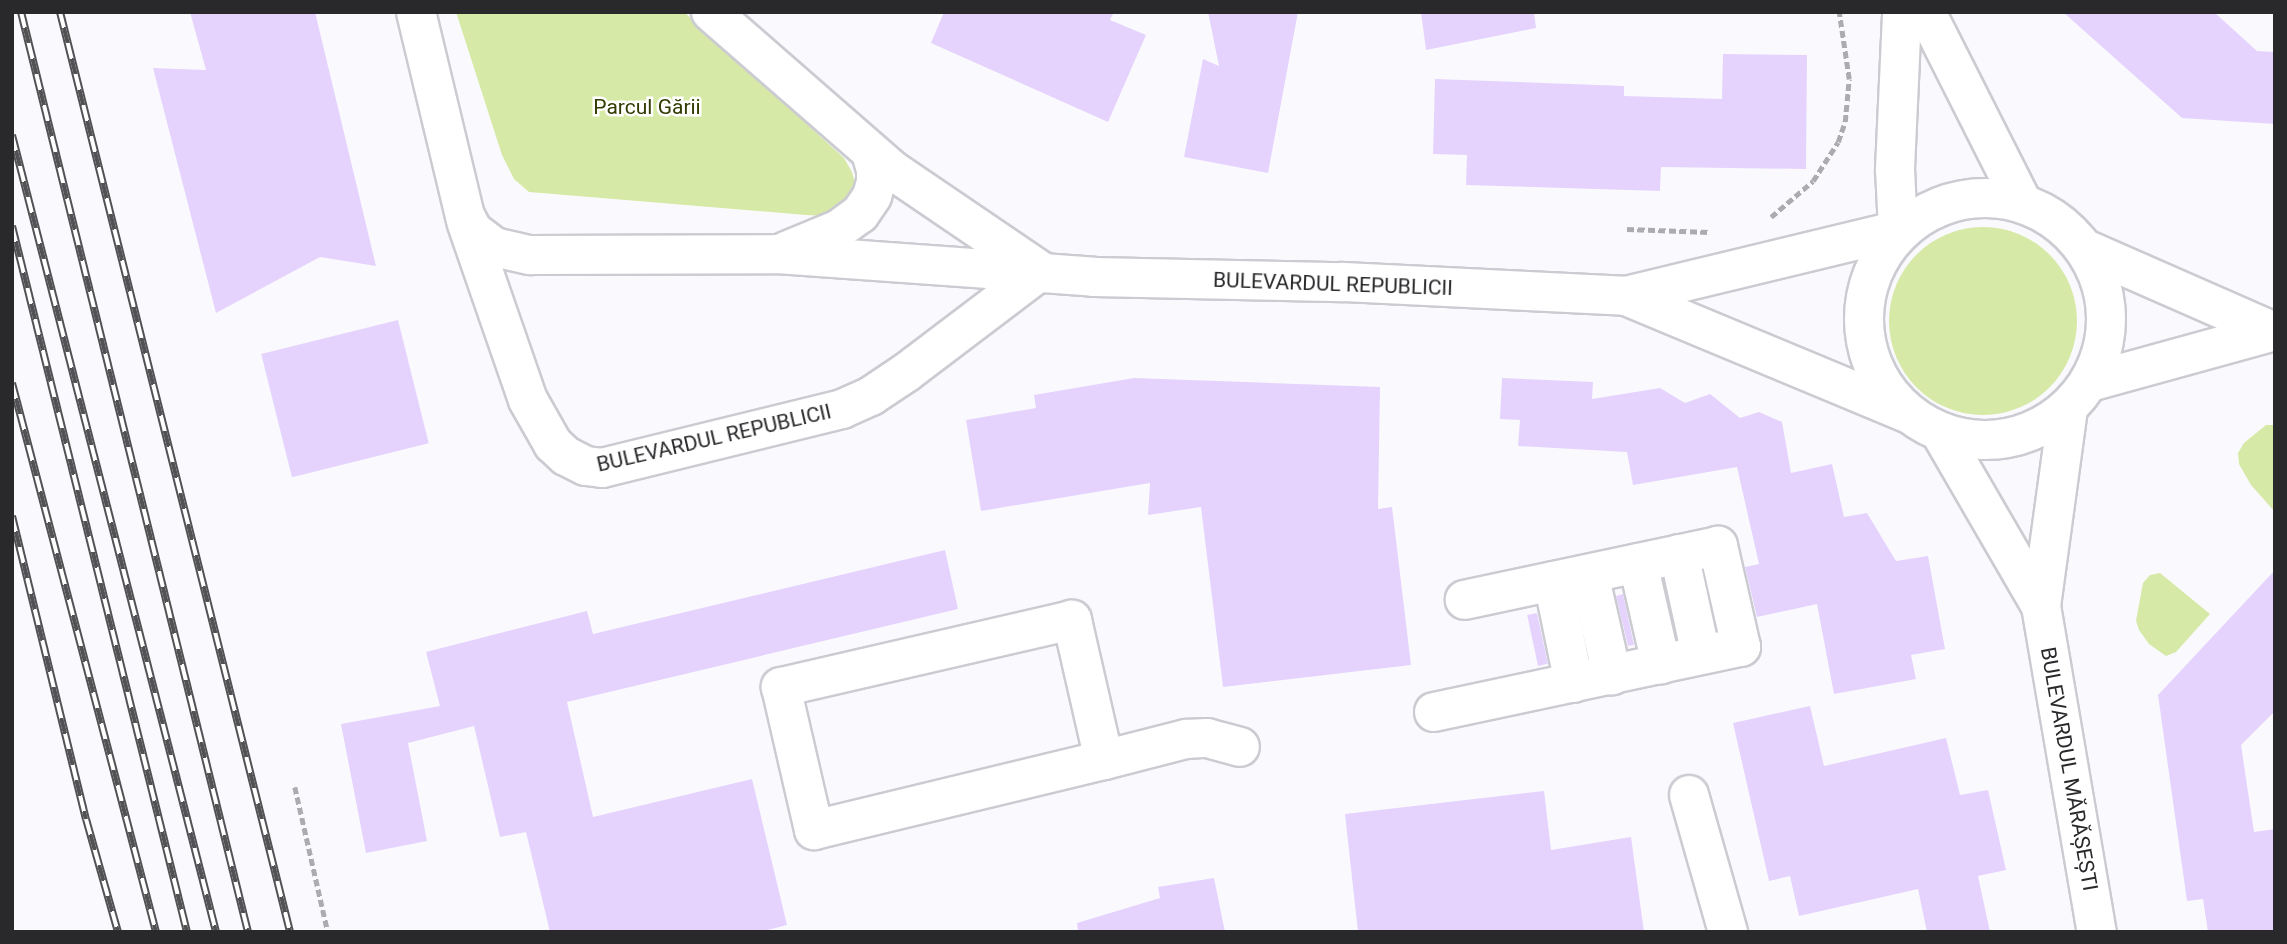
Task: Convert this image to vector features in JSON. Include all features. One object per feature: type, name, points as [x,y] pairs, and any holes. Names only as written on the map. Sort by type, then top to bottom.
[{"type":"street","name":"BULEVARDUL REPUBLICII","points":[[416,12],[465,216],[528,400],[553,444],[566,456],[586,466],[615,465],[842,409],[871,396],[907,372],[1040,271]]},
{"type":"street","name":"BULEVARDUL REPUBLICII","points":[[711,12],[871,153],[1040,271]]},
{"type":"street","points":[[1898,230],[1895,169],[1902,12]]},
{"type":"street","points":[[1926,12],[2022,202]]},
{"type":"street","points":[[777,254],[853,221],[872,196],[876,182],[877,170],[871,153]]},
{"type":"street","points":[[2079,396],[2104,350],[2107,315],[2101,280],[2085,249],[2057,220],[2022,202],[1986,197],[1950,202],[1898,230],[1877,261],[1868,286],[1864,321],[1870,356],[1886,388],[1925,423],[1973,440],[2007,439],[2039,428],[2079,396],[2273,331]]},
{"type":"street","name":"BULEVARDUL REPUBLICII","points":[[465,216],[482,240],[494,247],[530,255],[777,254],[1094,277],[1343,282],[1626,296],[1898,230]]},
{"type":"street","points":[[2085,249],[2273,331]]},
{"type":"street","name":"BULEVARDUL REPUBLICII","points":[[1626,296],[1925,423]]},
{"type":"street","name":"BULEVARDUL MĂRĂȘEȘTI","points":[[2079,396],[2041,606],[2097,932]]},
{"type":"street","name":"BULEVARDUL MĂRĂȘEȘTI","points":[[1925,423],[2041,606]]},
{"type":"street","points":[[1434,712],[1741,647],[1718,545],[1465,600]]},
{"type":"street","points":[[1638,563],[1661,664]]},
{"type":"street","points":[[1590,573],[1612,675]]},
{"type":"street","points":[[1553,582],[1574,683]]},
{"type":"street","points":[[1104,760],[1072,620],[781,687],[814,830],[1196,738],[1240,747]]},
{"type":"street","points":[[1689,794],[1728,932]]},
{"type":"path","points":[[1765,222],[1813,181],[1838,142],[1845,122],[1849,79],[1839,12]]},
{"type":"path","points":[[1627,229],[1721,230]]},
{"type":"path","points":[[295,787],[328,932]]},
{"type":"green space","name":"Parcul Gării","points":[[456,12],[684,12],[844,158],[856,186],[853,196],[830,216],[529,192],[514,179],[502,155]]},
{"type":"green space","points":[[1983,227],[2001,228],[2019,234],[2050,254],[2070,285],[2076,303],[2076,339],[2070,357],[2050,388],[2019,408],[2001,414],[1983,415],[1965,414],[1947,408],[1916,388],[1896,357],[1890,339],[1889,321],[1890,303],[1896,285],[1916,254],[1947,234],[1965,228]]},
{"type":"green space","points":[[2266,425],[2275,425],[2275,512],[2251,485],[2239,464],[2238,453],[2244,443]]},
{"type":"green space","points":[[2160,573],[2210,614],[2176,652],[2166,656],[2149,644],[2136,621],[2143,583],[2150,575]]},
{"type":"building","points":[[190,12],[315,12],[376,266],[320,257],[216,313],[153,68],[206,70]]},
{"type":"building","points":[[944,12],[1114,12],[1110,20],[1146,35],[1108,122],[931,43]]},
{"type":"building","points":[[1208,12],[1298,12],[1268,173],[1184,157],[1203,59],[1219,66]]},
{"type":"building","points":[[1421,12],[1534,12],[1536,28],[1426,50]]},
{"type":"building","points":[[2063,12],[2214,12],[2257,51],[2275,52],[2275,124],[2182,118]]},
{"type":"building","points":[[1723,54],[1807,55],[1806,169],[1661,167],[1660,191],[1466,185],[1467,155],[1433,154],[1435,79],[1624,86],[1624,96],[1722,99]]},
{"type":"building","points":[[398,320],[429,443],[292,477],[261,354]]},
{"type":"building","points":[[1134,378],[1380,387],[1378,509],[1392,507],[1411,665],[1223,687],[1201,507],[1148,515],[1150,483],[981,511],[966,420],[1036,408],[1034,395]]},
{"type":"building","points":[[1502,378],[1593,382],[1592,399],[1660,388],[1685,403],[1710,394],[1740,418],[1759,412],[1782,422],[1791,473],[1832,464],[1844,517],[1867,513],[1896,561],[1928,556],[1945,649],[1911,655],[1916,679],[1834,694],[1817,604],[1757,617],[1745,567],[1759,564],[1737,467],[1633,485],[1627,452],[1518,446],[1520,420],[1500,419]]},
{"type":"building","points":[[945,550],[958,609],[567,702],[593,817],[752,779],[787,925],[760,932],[550,932],[526,832],[500,837],[474,726],[408,743],[427,841],[366,853],[341,724],[440,706],[426,652],[587,611],[593,634]]},
{"type":"building","points":[[2275,570],[2275,711],[2241,745],[2254,832],[2275,829],[2275,932],[2208,932],[2203,899],[2187,901],[2158,695]]},
{"type":"building","points":[[1623,594],[1634,645],[1628,646],[1616,596]]},
{"type":"building","points":[[1537,613],[1548,664],[1538,666],[1527,615]]},
{"type":"building","points":[[1810,706],[1824,766],[1946,738],[1960,795],[1988,790],[2006,870],[1978,876],[1990,932],[1927,932],[1918,889],[1799,916],[1790,876],[1769,881],[1733,723]]},
{"type":"building","points":[[1544,791],[1551,850],[1631,837],[1644,932],[1358,932],[1345,814]]},
{"type":"building","points":[[1214,878],[1225,932],[1078,932],[1077,923],[1160,898],[1158,887]]},
{"type":"railway","points":[[21,12],[248,932]]},
{"type":"railway","points":[[60,12],[290,932]]},
{"type":"railway","points":[[12,135],[216,932]]},
{"type":"railway","points":[[12,226],[187,932]]},
{"type":"railway","points":[[12,383],[156,932]]},
{"type":"railway","points":[[12,516],[86,819],[118,932]]}]
